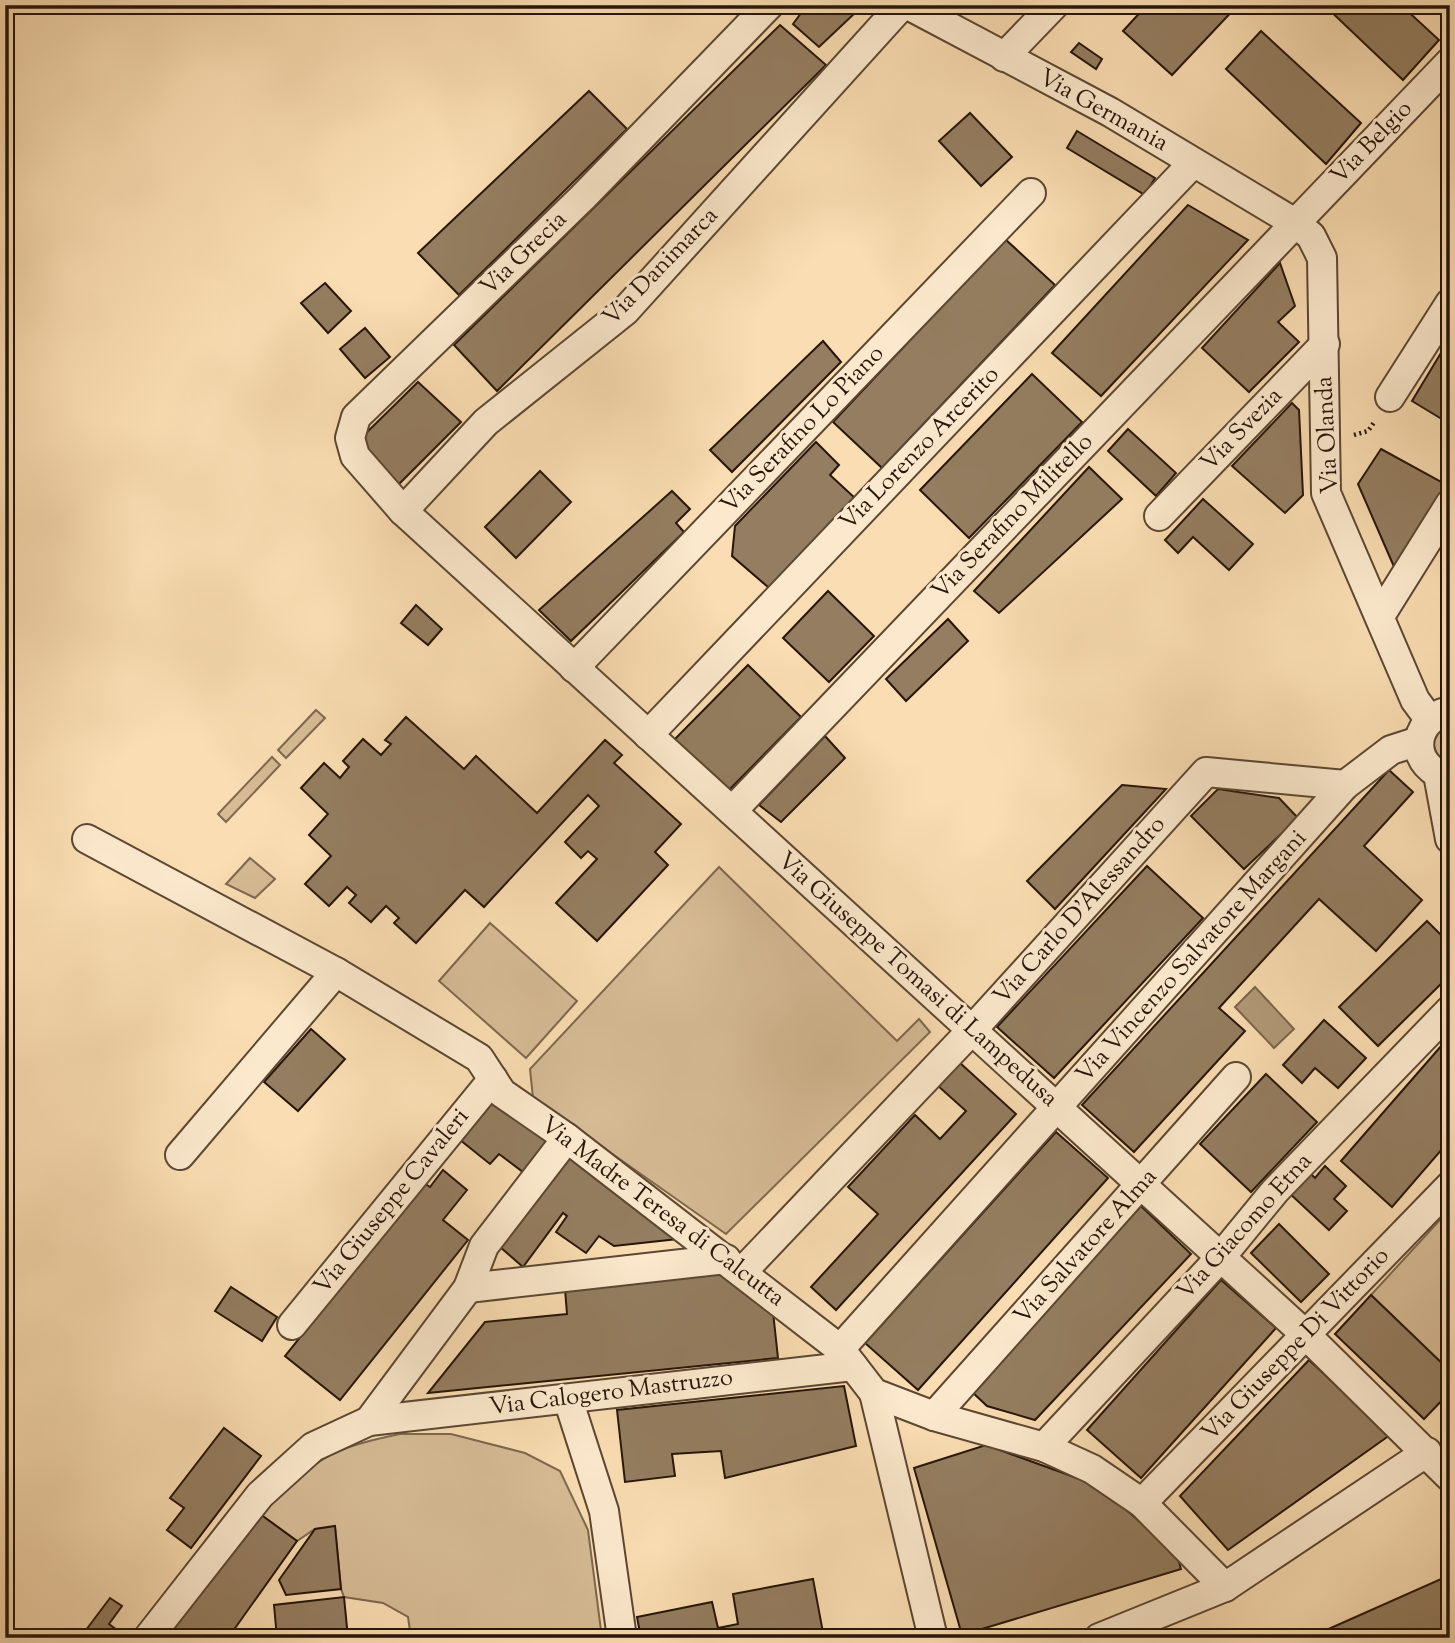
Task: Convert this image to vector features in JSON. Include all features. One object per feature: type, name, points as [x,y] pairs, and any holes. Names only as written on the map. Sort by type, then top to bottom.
[{"type":"street","name":"Via Grecia","points":[[403,512],[355,456],[350,438],[356,417],[583,197],[769,5]]},
{"type":"street","name":"Via Danimarca","points":[[403,512],[486,422],[625,311],[902,5]]},
{"type":"street","name":"Via Germania","points":[[908,5],[1110,112],[1294,223]]},
{"type":"street","points":[[1004,57],[1054,5]]},
{"type":"street","name":"Via Belgio","points":[[1294,223],[1450,62]]},
{"type":"street","name":"Via Lorenzo Arcerito","points":[[648,735],[1193,163]]},
{"type":"street","name":"Via Serafino Lo Piano","points":[[575,668],[1031,193]]},
{"type":"street","name":"Via Olanda","points":[[1294,223],[1311,236],[1322,258],[1326,493],[1415,700],[1433,724],[1420,754],[1427,766],[1446,776]]},
{"type":"street","name":"Via Serafino Militello","points":[[732,811],[1294,223]]},
{"type":"street","points":[[1390,397],[1450,303]]},
{"type":"street","name":"Via Svezia","points":[[1159,516],[1325,344]]},
{"type":"street","points":[[1380,616],[1450,504]]},
{"type":"street","name":"Via Giuseppe Tomasi di Lampedusa","points":[[403,512],[1306,1335],[1438,1458],[1450,1477]]},
{"type":"street","name":"Via Vincenzo Salvatore Margani","points":[[846,1358],[1057,1108],[1345,785],[1391,750],[1433,724]]},
{"type":"street","name":"Via Carlo D'Alessandro","points":[[734,1265],[972,1030],[1206,772],[1345,785]]},
{"type":"street","points":[[1446,776],[1450,839]]},
{"type":"street","name":"Via Madre Teresa di Calcutta","points":[[87,839],[336,972],[479,1058],[502,1093],[567,1138],[734,1265],[846,1358],[874,1394]]},
{"type":"street","points":[[180,1155],[336,972]]},
{"type":"street","name":"Via Giacomo Etna","points":[[1044,1447],[1220,1258],[1283,1182],[1450,1010]]},
{"type":"street","name":"Via Salvatore Alma","points":[[934,1416],[1236,1077]]},
{"type":"street","name":"Via Giuseppe Cavaleri","points":[[292,1325],[492,1079]]},
{"type":"street","points":[[148,1638],[260,1495],[313,1447],[369,1421],[468,1288],[484,1246],[567,1138]]},
{"type":"street","name":"Via Giuseppe Di Vittorio","points":[[1142,1503],[1450,1186]]},
{"type":"street","points":[[468,1288],[734,1265]]},
{"type":"street","name":"Via Calogero Mastruzzo","points":[[369,1421],[568,1399],[846,1358]]},
{"type":"street","points":[[874,1394],[934,1416],[1044,1447],[1091,1469],[1142,1503],[1225,1587]]},
{"type":"street","points":[[874,1394],[933,1638]]},
{"type":"street","points":[[568,1399],[604,1511],[622,1638]]},
{"type":"street","points":[[1099,1638],[1225,1587],[1438,1458]]},
{"type":"path","points":[[1325,444],[1368,431],[1390,397]]},
{"type":"shaded area","points":[[316,710],[325,718],[286,758],[278,750]]},
{"type":"shaded area","points":[[1450,725],[1450,764],[1438,757],[1433,743],[1440,730]]},
{"type":"shaded area","points":[[272,757],[280,765],[226,822],[218,814]]},
{"type":"shaded area","points":[[250,858],[275,879],[255,898],[226,884]]},
{"type":"shaded area","points":[[719,867],[897,1041],[919,1019],[930,1032],[726,1234],[533,1098],[530,1069]]},
{"type":"shaded area","points":[[490,923],[577,1001],[526,1058],[439,981]]},
{"type":"shaded area","points":[[1255,987],[1294,1029],[1274,1048],[1235,1007]]},
{"type":"shaded area","points":[[1450,1209],[1450,1371],[1371,1295]]},
{"type":"shaded area","points":[[400,1434],[451,1434],[525,1453],[560,1471],[588,1530],[602,1638],[411,1638],[408,1617],[383,1603],[344,1597],[335,1527],[315,1529],[297,1541],[260,1514],[303,1474],[332,1454]]},
{"type":"building","points":[[807,5],[849,5],[857,11],[819,47],[793,24]]},
{"type":"building","points":[[1147,5],[1238,5],[1172,75],[1123,31]]},
{"type":"building","points":[[1324,5],[1401,5],[1439,40],[1403,80]]},
{"type":"building","points":[[780,25],[826,65],[497,391],[454,345]]},
{"type":"building","points":[[1261,31],[1361,123],[1326,164],[1226,69]]},
{"type":"building","points":[[1079,43],[1102,59],[1096,69],[1071,52]]},
{"type":"building","points":[[589,91],[627,129],[459,295],[418,253]]},
{"type":"building","points":[[970,113],[1012,157],[981,186],[939,141]]},
{"type":"building","points":[[1077,131],[1155,178],[1145,195],[1067,148]]},
{"type":"building","points":[[1188,205],[1248,240],[1101,396],[1052,353]]},
{"type":"building","points":[[1005,239],[1055,285],[882,468],[833,422]]},
{"type":"building","points":[[1280,263],[1295,306],[1278,322],[1299,342],[1249,392],[1202,348]]},
{"type":"building","points":[[325,283],[351,311],[328,333],[301,303]]},
{"type":"building","points":[[365,328],[390,357],[365,378],[340,349]]},
{"type":"building","points":[[1450,338],[1450,424],[1412,401]]},
{"type":"building","points":[[823,341],[841,362],[732,472],[710,450]]},
{"type":"building","points":[[1032,374],[1082,422],[969,538],[920,490]]},
{"type":"building","points":[[418,382],[461,422],[399,484],[357,442]]},
{"type":"building","points":[[1292,403],[1299,410],[1303,495],[1285,513],[1232,466]]},
{"type":"building","points":[[1128,429],[1176,473],[1156,496],[1108,451]]},
{"type":"building","points":[[816,442],[839,465],[830,475],[856,499],[769,588],[732,556],[735,526]]},
{"type":"building","points":[[1381,449],[1447,485],[1395,569],[1358,484]]},
{"type":"building","points":[[1089,467],[1122,499],[999,613],[974,591]]},
{"type":"building","points":[[540,471],[571,502],[516,558],[485,527]]},
{"type":"building","points":[[672,491],[690,509],[676,523],[684,532],[571,641],[539,610]]},
{"type":"building","points":[[1203,499],[1253,544],[1229,570],[1193,537],[1178,553],[1165,540]]},
{"type":"building","points":[[828,591],[874,636],[829,682],[783,638]]},
{"type":"building","points":[[416,605],[442,629],[428,645],[401,623]]},
{"type":"building","points":[[948,619],[968,641],[906,701],[886,679]]},
{"type":"building","points":[[748,665],[801,717],[727,792],[674,740]]},
{"type":"building","points":[[406,717],[464,769],[476,756],[537,813],[605,740],[622,755],[614,763],[681,824],[655,852],[668,865],[597,941],[556,903],[597,859],[588,851],[581,858],[565,842],[599,806],[588,795],[484,907],[465,890],[416,943],[394,923],[399,918],[386,906],[371,922],[349,903],[356,895],[347,887],[329,906],[305,884],[331,856],[309,835],[328,814],[301,788],[324,763],[340,778],[349,767],[343,761],[363,739],[381,755],[391,744],[385,740]]},
{"type":"building","points":[[825,736],[845,758],[781,822],[759,805]]},
{"type":"building","points":[[1389,770],[1413,792],[1364,846],[1422,900],[1376,951],[1319,899],[1219,1008],[1245,1031],[1134,1152],[1082,1105]]},
{"type":"building","points":[[1122,785],[1166,789],[1055,909],[1027,881]]},
{"type":"building","points":[[1218,789],[1279,798],[1298,818],[1244,869],[1191,816]]},
{"type":"building","points":[[1147,866],[1203,918],[1054,1078],[997,1027]]},
{"type":"building","points":[[1427,921],[1450,944],[1450,975],[1378,1046],[1339,1007]]},
{"type":"building","points":[[1324,1020],[1366,1058],[1338,1088],[1315,1068],[1302,1083],[1283,1065]]},
{"type":"building","points":[[311,1029],[345,1059],[298,1111],[264,1082]]},
{"type":"building","points":[[1450,1044],[1450,1140],[1392,1207],[1341,1161],[1442,1045]]},
{"type":"building","points":[[959,1062],[1016,1114],[836,1310],[811,1287],[878,1214],[848,1187],[915,1115],[940,1139],[966,1111],[937,1085]]},
{"type":"building","points":[[1266,1074],[1317,1122],[1251,1192],[1200,1144]]},
{"type":"building","points":[[493,1097],[548,1141],[523,1172],[499,1154],[490,1164],[459,1139]]},
{"type":"building","points":[[1056,1132],[1108,1178],[918,1390],[865,1343]]},
{"type":"building","points":[[568,1157],[678,1239],[614,1246],[599,1236],[586,1253],[556,1232],[567,1216],[563,1213],[523,1267],[499,1246]]},
{"type":"building","points":[[1325,1166],[1346,1186],[1334,1199],[1347,1211],[1329,1230],[1288,1192],[1308,1171],[1315,1178]]},
{"type":"building","points":[[443,1170],[467,1190],[443,1220],[468,1240],[340,1400],[285,1356],[424,1183],[430,1187]]},
{"type":"building","points":[[1141,1206],[1191,1254],[1035,1420],[987,1406],[971,1391]]},
{"type":"building","points":[[1279,1224],[1329,1274],[1301,1302],[1251,1253]]},
{"type":"building","points":[[720,1273],[773,1312],[778,1358],[428,1393],[485,1322],[567,1314],[565,1289]]},
{"type":"building","points":[[1221,1280],[1276,1328],[1141,1478],[1087,1430]]},
{"type":"building","points":[[231,1287],[277,1317],[262,1341],[215,1311]]},
{"type":"building","points":[[1371,1295],[1450,1371],[1450,1392],[1424,1419],[1335,1334]]},
{"type":"building","points":[[1309,1360],[1390,1435],[1228,1550],[1180,1496]]},
{"type":"building","points":[[844,1386],[856,1446],[725,1478],[721,1451],[672,1454],[675,1476],[625,1482],[617,1410]]},
{"type":"building","points":[[224,1428],[261,1456],[191,1548],[167,1530],[184,1508],[170,1498]]},
{"type":"building","points":[[986,1445],[1091,1483],[1112,1497],[1177,1555],[1181,1569],[962,1635],[914,1468]]},
{"type":"building","points":[[260,1514],[297,1541],[228,1638],[165,1638]]},
{"type":"building","points":[[335,1526],[341,1589],[286,1595],[279,1580],[315,1529]]},
{"type":"building","points":[[1450,1575],[1450,1638],[1334,1638],[1324,1631]]},
{"type":"building","points":[[813,1579],[824,1638],[641,1638],[637,1617],[712,1602],[718,1628],[738,1624],[733,1594]]},
{"type":"building","points":[[344,1597],[348,1638],[277,1638],[274,1605]]},
{"type":"building","points":[[110,1598],[122,1606],[109,1624],[124,1635],[121,1638],[80,1638]]}]
